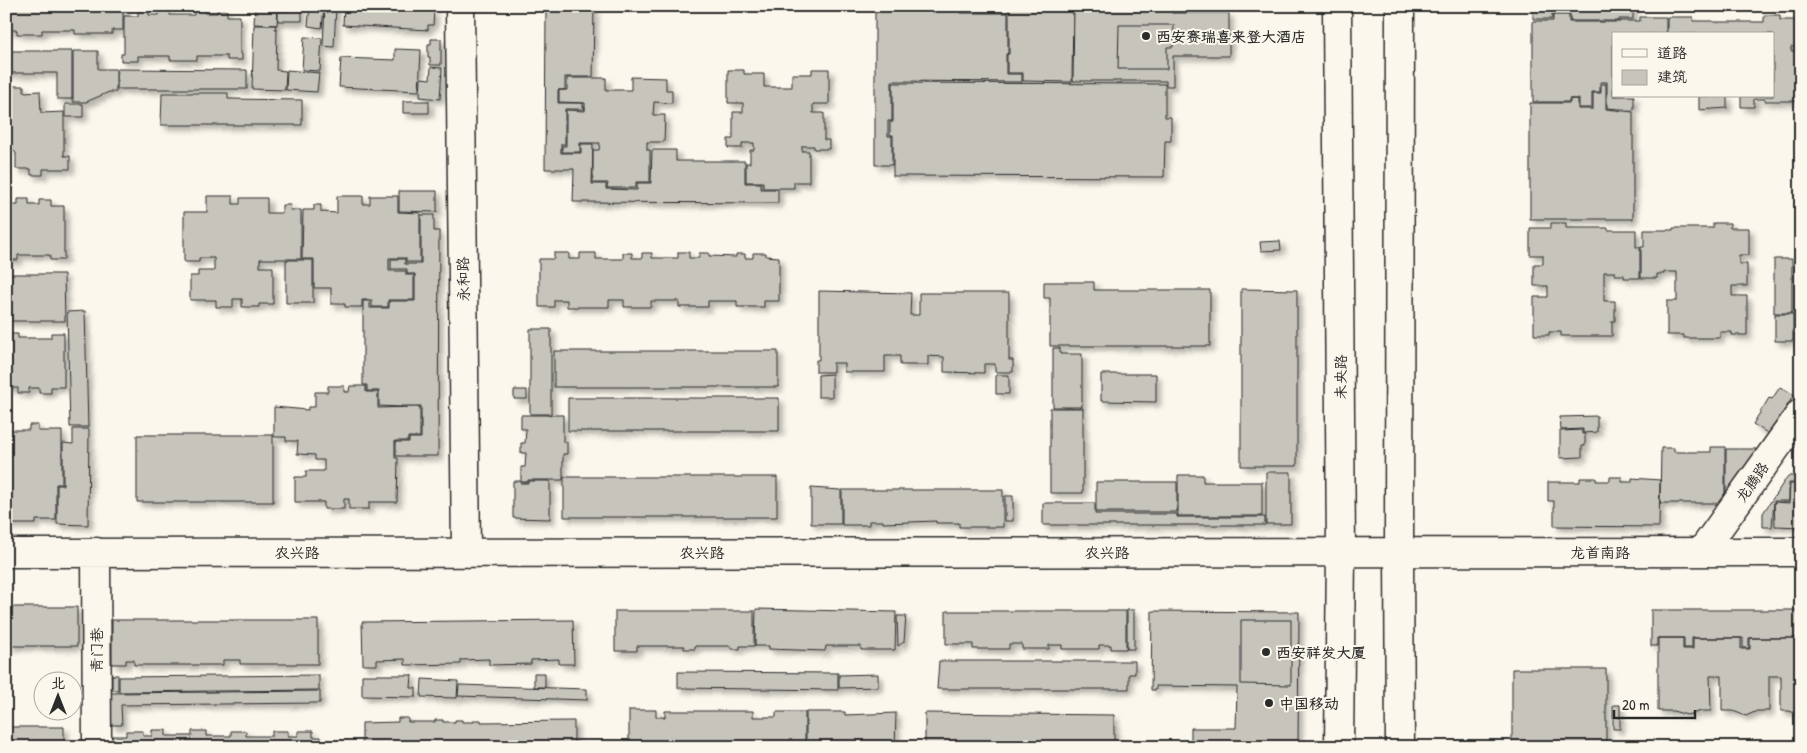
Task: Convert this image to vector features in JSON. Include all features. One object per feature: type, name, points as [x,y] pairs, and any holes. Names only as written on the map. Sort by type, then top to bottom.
[{"type":"street","name":"永和路","points":[[460,6],[466,551]]},
{"type":"street","name":"未央路","points":[[1338,6],[1341,552],[1340,747]]},
{"type":"street","points":[[1400,6],[1400,747]]},
{"type":"street","name":"龙腾路","points":[[1702,551],[1801,413]]},
{"type":"street","name":"农兴路","points":[[6,553],[466,551],[1399,552]]},
{"type":"street","name":"青门巷","points":[[96,552],[97,747]]},
{"type":"street","name":"龙首南路","points":[[1399,552],[1801,552]]},
{"type":"building","points":[[6,6],[123,6],[123,30],[112,30],[112,34],[75,34],[75,30],[42,30],[42,34],[17,34],[17,30],[6,30]]},
{"type":"building","points":[[255,6],[278,6],[277,25],[254,24]]},
{"type":"building","points":[[310,6],[324,7],[322,28],[308,26]]},
{"type":"building","points":[[325,6],[336,6],[334,47],[323,46]]},
{"type":"building","points":[[344,6],[424,6],[424,11],[434,11],[433,25],[428,25],[428,30],[343,25]]},
{"type":"building","points":[[546,6],[594,6],[593,77],[565,77],[565,90],[558,90],[558,103],[583,103],[583,107],[585,107],[585,109],[565,109],[565,144],[561,144],[561,153],[581,153],[581,144],[593,144],[592,184],[606,184],[606,189],[637,190],[637,183],[651,183],[652,150],[676,150],[676,161],[745,161],[745,183],[761,183],[761,189],[778,189],[778,203],[573,202],[574,169],[545,169]]},
{"type":"building","points":[[875,6],[960,6],[960,13],[1008,13],[1006,74],[1022,74],[1022,82],[892,81],[892,121],[888,121],[888,136],[892,136],[892,165],[875,165]]},
{"type":"building","points":[[1009,6],[1073,6],[1072,82],[1023,81],[1023,73],[1007,73]]},
{"type":"building","points":[[1074,6],[1172,6],[1172,13],[1229,13],[1229,56],[1173,56],[1173,86],[1166,86],[1166,81],[1073,81]]},
{"type":"building","points":[[1533,6],[1633,6],[1633,19],[1619,19],[1619,21],[1570,21],[1570,14],[1552,14],[1552,19],[1533,19]]},
{"type":"building","points":[[289,7],[302,7],[302,21],[278,21],[278,11],[289,11]]},
{"type":"building","points":[[159,10],[170,10],[170,15],[194,15],[194,10],[205,10],[205,13],[217,13],[217,10],[227,10],[227,16],[240,16],[240,54],[242,54],[242,60],[227,60],[227,56],[197,56],[197,60],[170,60],[170,56],[138,56],[138,61],[121,61],[121,54],[124,54],[124,16],[138,16],[138,11],[149,11],[149,15],[159,15]]},
{"type":"building","points":[[1553,15],[1569,15],[1569,22],[1640,21],[1640,17],[1666,17],[1666,32],[1612,32],[1612,98],[1634,98],[1634,110],[1607,108],[1607,82],[1600,82],[1600,92],[1592,92],[1592,108],[1579,108],[1579,99],[1569,99],[1569,102],[1533,102],[1533,21],[1553,21]]},
{"type":"building","points":[[1764,15],[1780,15],[1780,20],[1801,20],[1801,47],[1791,47],[1791,51],[1798,51],[1798,55],[1801,55],[1801,101],[1765,101],[1765,99],[1754,99],[1754,107],[1741,107],[1741,98],[1774,98],[1774,32],[1667,32],[1667,17],[1693,17],[1693,21],[1764,22]]},
{"type":"building","points":[[254,25],[276,25],[276,70],[286,71],[285,90],[252,89]]},
{"type":"building","name":"西安赛瑞喜来登大酒店","points":[[1119,25],[1174,25],[1173,47],[1167,47],[1167,69],[1118,69]]},
{"type":"building","points":[[304,37],[322,38],[320,71],[302,70]]},
{"type":"building","points":[[431,39],[441,39],[441,65],[430,65],[428,44],[431,44]]},
{"type":"building","points":[[395,49],[421,50],[419,91],[339,87],[341,58],[395,60]]},
{"type":"building","points":[[6,51],[72,51],[72,99],[57,99],[57,73],[6,73]]},
{"type":"building","points":[[73,51],[98,51],[98,69],[116,69],[116,92],[109,92],[86,102],[73,102]]},
{"type":"building","points":[[431,67],[442,68],[440,99],[420,97],[421,78],[430,79]]},
{"type":"building","points":[[117,69],[247,70],[247,89],[117,89]]},
{"type":"building","points":[[812,69],[829,69],[829,104],[813,104],[813,113],[824,113],[824,140],[829,140],[829,149],[814,149],[814,146],[802,146],[802,151],[809,151],[809,182],[794,182],[794,188],[763,188],[763,182],[746,182],[746,163],[750,163],[750,150],[754,150],[754,143],[742,143],[742,148],[728,148],[728,139],[733,139],[733,112],[743,112],[743,103],[728,103],[728,70],[744,70],[744,74],[764,74],[764,87],[792,87],[792,74],[812,74]]},
{"type":"building","points":[[287,70],[319,73],[317,92],[286,90]]},
{"type":"building","points":[[631,77],[666,78],[666,90],[672,90],[672,103],[654,102],[653,115],[665,115],[664,142],[647,142],[647,150],[650,150],[650,182],[636,182],[636,188],[607,188],[608,183],[593,183],[593,150],[599,150],[600,143],[580,143],[580,152],[562,152],[562,146],[566,146],[566,110],[585,111],[585,103],[559,102],[559,90],[567,90],[567,78],[606,78],[606,90],[631,90]]},
{"type":"building","points":[[893,83],[1165,84],[1165,117],[1171,117],[1171,141],[1165,141],[1164,177],[893,176],[893,135],[890,135],[890,122],[893,122]]},
{"type":"building","points":[[1601,84],[1606,84],[1606,109],[1633,112],[1633,219],[1530,219],[1530,103],[1570,103],[1570,99],[1578,99],[1578,109],[1593,109],[1593,93],[1601,93]]},
{"type":"building","points":[[6,86],[24,86],[24,92],[40,91],[41,113],[64,112],[64,156],[70,156],[70,169],[43,169],[43,175],[31,175],[31,169],[16,169],[16,153],[6,143]]},
{"type":"building","points":[[162,93],[228,93],[228,99],[302,100],[302,125],[161,125]]},
{"type":"building","points":[[1699,98],[1727,98],[1727,108],[1699,110]]},
{"type":"building","points":[[403,101],[429,101],[429,113],[403,113]]},
{"type":"building","points":[[65,104],[83,104],[83,117],[65,117]]},
{"type":"building","points":[[399,191],[437,191],[437,212],[399,211]]},
{"type":"building","points":[[207,196],[233,196],[233,204],[240,204],[240,198],[267,198],[267,213],[282,213],[282,205],[291,205],[290,210],[301,210],[301,259],[260,259],[260,267],[273,267],[273,304],[259,304],[259,307],[242,307],[242,299],[233,299],[233,307],[216,307],[216,300],[190,300],[190,276],[198,276],[198,271],[214,271],[214,258],[199,258],[199,262],[184,262],[184,212],[207,212]]},
{"type":"building","points":[[337,196],[363,196],[363,204],[370,204],[370,196],[398,196],[398,212],[420,213],[420,262],[406,262],[406,258],[389,258],[389,271],[406,271],[406,275],[414,275],[414,300],[388,300],[388,307],[372,307],[372,300],[362,300],[362,307],[345,307],[345,304],[331,304],[331,288],[314,288],[314,259],[302,259],[303,210],[314,210],[314,205],[321,205],[321,212],[337,213]]},
{"type":"building","points":[[18,199],[29,199],[29,205],[39,205],[39,200],[51,200],[51,206],[64,206],[64,260],[50,260],[50,255],[18,255],[18,260],[6,260],[6,205],[18,205]]},
{"type":"building","points":[[421,215],[434,215],[434,231],[439,231],[438,456],[396,456],[396,442],[409,442],[409,438],[421,438],[421,406],[379,406],[379,391],[367,391],[367,385],[363,385],[363,301],[370,301],[370,308],[389,308],[389,301],[415,301],[415,274],[407,274],[407,269],[391,269],[391,259],[405,259],[405,264],[421,264]]},
{"type":"building","points":[[1551,223],[1566,223],[1566,228],[1636,230],[1636,247],[1640,247],[1640,278],[1624,278],[1624,275],[1615,275],[1615,272],[1604,272],[1604,301],[1615,301],[1615,321],[1612,321],[1612,336],[1561,336],[1561,332],[1549,332],[1549,335],[1534,335],[1534,297],[1548,297],[1548,286],[1534,286],[1534,264],[1543,264],[1543,255],[1530,255],[1530,228],[1551,228]]},
{"type":"building","points":[[1713,223],[1730,223],[1730,228],[1749,228],[1749,255],[1739,255],[1739,264],[1747,264],[1747,286],[1732,286],[1732,296],[1747,296],[1747,335],[1732,335],[1732,332],[1720,332],[1720,338],[1684,338],[1684,335],[1667,335],[1667,301],[1677,301],[1677,272],[1657,274],[1657,278],[1641,278],[1641,247],[1644,247],[1644,230],[1713,228]]},
{"type":"building","points":[[1280,241],[1281,250],[1261,251],[1260,242]]},
{"type":"building","points":[[678,252],[689,252],[689,258],[699,258],[699,253],[709,253],[709,256],[736,257],[736,254],[745,254],[745,258],[753,258],[753,253],[766,253],[766,256],[779,257],[779,301],[764,301],[764,307],[737,307],[737,301],[708,301],[708,307],[679,307],[679,301],[651,301],[651,307],[624,307],[624,300],[609,300],[609,307],[567,307],[567,300],[554,300],[554,307],[539,307],[539,259],[554,259],[554,253],[569,253],[569,259],[580,259],[580,253],[596,253],[596,259],[623,259],[623,253],[632,253],[632,258],[642,258],[642,253],[652,253],[652,258],[678,258]]},
{"type":"building","points":[[1774,259],[1792,259],[1792,313],[1774,313]]},
{"type":"building","points":[[286,260],[313,260],[313,303],[286,303]]},
{"type":"building","points":[[6,274],[64,274],[65,321],[6,321]]},
{"type":"building","points":[[1044,282],[1094,282],[1094,290],[1210,290],[1210,346],[1050,346],[1050,298],[1044,298]]},
{"type":"building","points":[[1241,289],[1297,290],[1297,466],[1241,466]]},
{"type":"building","points":[[819,291],[911,293],[910,315],[919,315],[919,293],[1009,293],[1009,360],[1013,360],[1013,372],[995,372],[995,364],[984,364],[984,373],[944,372],[944,357],[928,356],[928,365],[900,365],[900,356],[885,356],[885,372],[844,372],[844,363],[833,363],[833,372],[816,372],[816,360],[819,360]]},
{"type":"building","points":[[85,311],[88,427],[70,427],[67,312]]},
{"type":"building","points":[[1775,314],[1793,314],[1793,341],[1775,341]]},
{"type":"building","points":[[530,329],[551,329],[551,414],[530,414]]},
{"type":"building","points":[[51,333],[64,333],[64,387],[51,387],[51,393],[39,393],[39,388],[29,388],[29,393],[18,393],[18,388],[6,388],[6,334],[18,334],[18,338],[51,338]]},
{"type":"building","points":[[1053,348],[1060,348],[1060,354],[1082,354],[1082,407],[1053,407]]},
{"type":"building","points":[[554,351],[778,351],[778,387],[554,387]]},
{"type":"building","points":[[832,374],[832,397],[818,397],[818,375]]},
{"type":"building","points":[[1101,374],[1156,374],[1156,402],[1101,401]]},
{"type":"building","points":[[996,375],[1009,375],[1009,394],[996,394]]},
{"type":"building","points":[[328,386],[344,386],[344,392],[349,392],[350,386],[366,386],[366,392],[378,392],[378,408],[420,407],[420,437],[408,437],[408,441],[395,441],[395,458],[398,458],[397,502],[369,502],[369,509],[349,509],[349,499],[344,499],[344,509],[324,509],[324,502],[295,502],[295,477],[306,477],[306,471],[324,471],[324,460],[315,460],[315,455],[297,454],[298,441],[286,441],[286,437],[274,437],[274,407],[308,410],[308,407],[315,407],[315,392],[328,392]]},
{"type":"building","points":[[1780,387],[1794,395],[1769,434],[1753,424],[1769,398],[1772,399]]},
{"type":"building","points":[[514,390],[527,390],[527,399],[514,399]]},
{"type":"building","points":[[568,398],[779,398],[779,431],[568,431]]},
{"type":"building","points":[[1050,408],[1083,408],[1083,493],[1050,493]]},
{"type":"building","points":[[521,415],[563,415],[563,442],[567,442],[567,454],[563,454],[563,480],[528,480],[528,482],[521,482],[521,467],[525,467],[526,453],[521,453],[521,443],[525,443],[526,429],[521,429]]},
{"type":"building","points":[[1597,416],[1597,432],[1583,433],[1583,429],[1561,430],[1560,417]]},
{"type":"building","points":[[29,425],[38,425],[38,431],[62,431],[62,484],[56,484],[56,520],[36,520],[36,524],[6,524],[8,430],[29,430]]},
{"type":"building","points":[[73,429],[89,429],[88,525],[57,524],[57,485],[63,485],[63,443],[73,444]]},
{"type":"building","points":[[1582,430],[1582,434],[1585,434],[1585,446],[1582,446],[1582,457],[1560,458],[1560,431]]},
{"type":"building","points":[[137,435],[273,435],[273,502],[137,502]]},
{"type":"building","points":[[1711,447],[1725,447],[1725,503],[1660,503],[1661,448],[1674,448],[1674,452],[1711,452]]},
{"type":"building","points":[[1726,449],[1756,449],[1757,451],[1726,495]]},
{"type":"building","points":[[1266,472],[1291,472],[1291,524],[1266,524]]},
{"type":"building","points":[[1178,475],[1203,475],[1203,482],[1262,482],[1262,516],[1178,516]]},
{"type":"building","points":[[1788,476],[1799,476],[1799,483],[1789,483],[1789,501],[1774,501],[1772,527],[1763,527],[1763,513]]},
{"type":"building","points":[[564,477],[777,477],[777,517],[564,517]]},
{"type":"building","points":[[1610,477],[1622,477],[1622,482],[1632,482],[1632,478],[1660,480],[1659,527],[1554,526],[1554,501],[1548,501],[1548,482],[1580,482],[1580,478],[1596,478],[1596,481],[1610,481]]},
{"type":"building","points":[[513,481],[529,483],[529,481],[550,481],[550,519],[513,518]]},
{"type":"building","points":[[1096,482],[1177,482],[1177,512],[1096,512]]},
{"type":"building","points":[[1790,484],[1801,484],[1801,527],[1775,526],[1774,502],[1789,503]]},
{"type":"building","points":[[811,488],[841,490],[841,524],[811,524]]},
{"type":"building","points":[[842,490],[1003,490],[1003,527],[959,527],[959,523],[936,523],[936,521],[883,523],[883,521],[869,521],[869,525],[842,525]]},
{"type":"building","points":[[1005,496],[1013,496],[1013,521],[1005,521]]},
{"type":"building","points":[[1043,503],[1095,503],[1095,514],[1177,514],[1177,517],[1265,517],[1265,525],[1043,525]]},
{"type":"building","points":[[9,607],[77,607],[77,646],[9,646]]},
{"type":"building","points":[[756,609],[896,612],[895,650],[861,650],[861,646],[826,646],[825,651],[769,649],[769,646],[755,646]]},
{"type":"building","points":[[1127,610],[1134,610],[1134,649],[1127,649]]},
{"type":"building","points":[[1651,610],[1801,610],[1801,638],[1749,638],[1749,648],[1743,648],[1743,638],[1692,638],[1692,648],[1684,648],[1684,638],[1657,638],[1657,646],[1651,646]]},
{"type":"building","points":[[615,611],[754,611],[754,646],[740,646],[740,649],[731,649],[731,646],[695,646],[695,649],[684,649],[684,646],[637,646],[637,651],[615,651]]},
{"type":"building","points":[[946,611],[1126,611],[1126,649],[1111,649],[1111,645],[1099,645],[1099,649],[1062,649],[1062,645],[1049,645],[1049,649],[1022,649],[1022,644],[1009,644],[1009,649],[973,649],[973,644],[946,644]]},
{"type":"building","points":[[1152,611],[1299,612],[1298,747],[1191,747],[1191,728],[1236,728],[1237,687],[1156,686],[1156,690],[1151,690]]},
{"type":"building","points":[[897,616],[906,616],[904,642],[898,646]]},
{"type":"building","points":[[112,620],[318,620],[318,664],[240,664],[240,660],[223,660],[223,665],[134,665],[134,660],[126,660],[126,664],[112,664]]},
{"type":"building","points":[[573,620],[574,664],[559,664],[559,659],[531,660],[531,664],[489,665],[489,659],[461,660],[461,664],[405,665],[405,659],[377,660],[377,665],[363,665],[362,622]]},
{"type":"building","name":"西安祥发大厦","points":[[1241,620],[1291,620],[1291,685],[1241,684]]},
{"type":"building","points":[[1658,638],[1683,638],[1683,649],[1693,649],[1693,638],[1741,638],[1741,649],[1750,649],[1750,638],[1799,638],[1801,715],[1789,711],[1781,711],[1781,676],[1769,676],[1769,711],[1757,711],[1746,716],[1733,711],[1722,711],[1722,676],[1710,676],[1711,711],[1687,715],[1673,711],[1658,711]]},
{"type":"building","points":[[939,661],[1135,661],[1135,674],[1129,674],[1129,689],[937,689]]},
{"type":"building","points":[[1512,669],[1606,669],[1606,747],[1512,747]]},
{"type":"building","points":[[678,672],[838,673],[838,690],[678,688]]},
{"type":"building","points":[[534,673],[545,673],[545,687],[534,687]]},
{"type":"building","points":[[878,674],[878,687],[839,688],[839,675]]},
{"type":"building","points":[[112,675],[118,675],[118,690],[112,690]]},
{"type":"building","points":[[319,675],[319,690],[119,692],[119,677]]},
{"type":"building","points":[[362,675],[412,675],[411,688],[416,688],[416,697],[362,696]]},
{"type":"building","points":[[422,679],[458,681],[457,698],[421,697]]},
{"type":"building","points":[[459,685],[587,689],[587,700],[458,696]]},
{"type":"building","points":[[320,691],[320,703],[121,705],[122,725],[111,725],[110,693]]},
{"type":"building","points":[[1613,705],[1620,705],[1620,729],[1613,729]]},
{"type":"building","points":[[629,710],[656,710],[656,717],[665,717],[665,711],[753,711],[753,717],[776,717],[776,712],[805,712],[805,747],[629,747]]},
{"type":"building","points":[[806,712],[845,712],[845,715],[896,713],[895,747],[806,747]]},
{"type":"building","points":[[925,713],[1114,715],[1114,747],[925,747]]},
{"type":"building","points":[[398,718],[408,718],[408,722],[435,722],[435,720],[443,720],[443,722],[455,722],[455,720],[462,720],[462,722],[474,722],[474,720],[481,720],[481,722],[574,721],[574,747],[362,747],[362,723],[398,722]]},
{"type":"building","points":[[6,727],[64,727],[64,747],[6,747]]},
{"type":"building","points":[[152,730],[166,730],[166,736],[192,736],[192,731],[206,731],[206,736],[231,736],[231,731],[246,731],[246,736],[272,736],[272,731],[288,731],[288,736],[298,736],[298,731],[313,731],[313,737],[321,737],[321,747],[112,747],[112,736],[126,736],[126,731],[143,731],[143,736],[152,736]]},
{"type":"place","name":"西安赛瑞喜来登大酒店","points":[[1146,36]]},
{"type":"place","name":"西安祥发大厦","points":[[1266,652]]},
{"type":"place","name":"中国移动","points":[[1269,703]]}]
